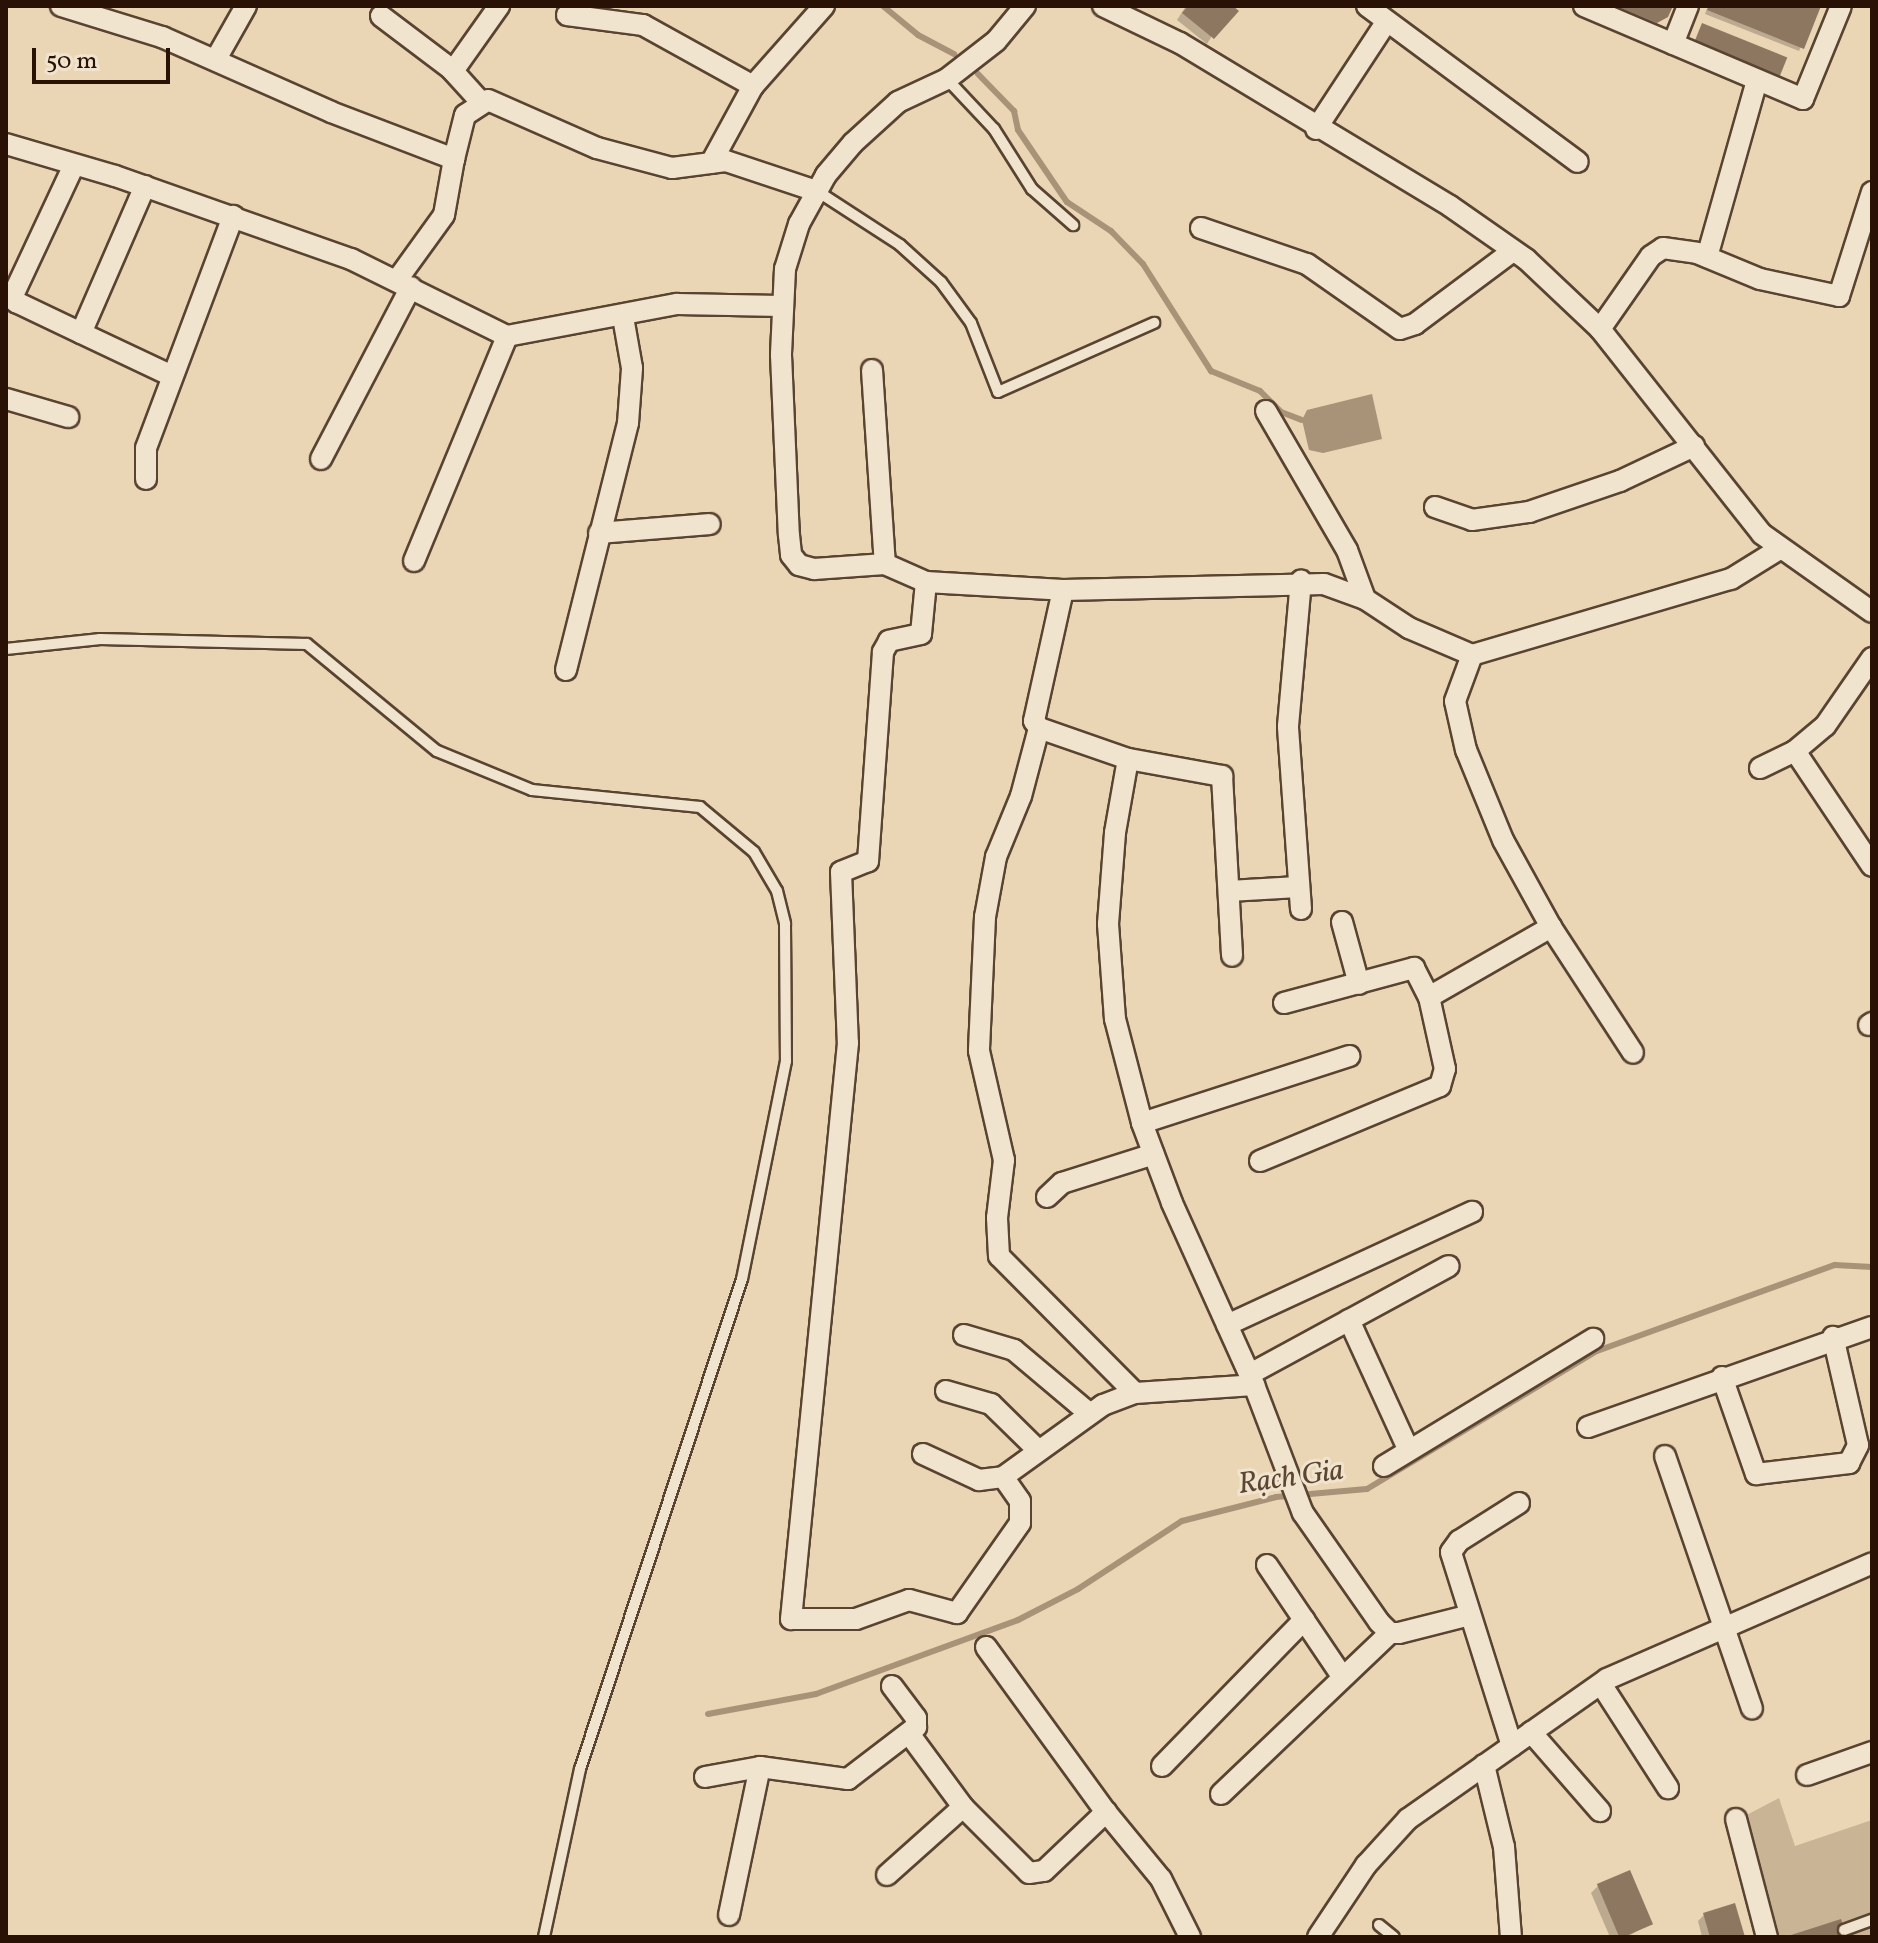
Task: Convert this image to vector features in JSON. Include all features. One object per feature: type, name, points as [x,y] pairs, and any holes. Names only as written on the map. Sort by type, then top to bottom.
[{"type":"street","points":[[61,6],[216,59],[331,112],[454,159]]},
{"type":"street","points":[[216,59],[246,6]]},
{"type":"street","points":[[453,71],[499,6]]},
{"type":"street","points":[[711,163],[753,86],[824,6]]},
{"type":"street","points":[[1025,6],[996,41],[947,79],[898,102],[853,143],[816,191],[790,254],[781,306],[791,555],[799,565],[814,569],[885,564],[926,582],[1063,590],[1301,581],[1365,599],[1409,628],[1472,655],[1731,579],[1778,550]]},
{"type":"street","points":[[1103,6],[1180,43],[1316,129],[1450,206],[1562,289],[1600,329],[1694,446],[1732,502],[1778,550],[1872,612]]},
{"type":"street","points":[[1367,6],[1385,24],[1578,162]]},
{"type":"street","points":[[1584,6],[1803,99],[1841,6]]},
{"type":"street","points":[[1673,44],[1688,6]]},
{"type":"street","points":[[567,15],[643,25],[753,86]]},
{"type":"street","points":[[381,16],[453,71],[480,101]]},
{"type":"street","points":[[1316,129],[1385,24]]},
{"type":"street","points":[[1707,257],[1757,80]]},
{"type":"street","points":[[321,459],[404,284],[444,215],[465,115],[480,101],[488,100],[597,148],[672,168],[711,163],[741,165],[816,191]]},
{"type":"street","points":[[6,144],[233,216],[404,284],[507,336],[623,317],[677,304],[781,306]]},
{"type":"street","points":[[74,165],[13,295],[16,302],[172,376]]},
{"type":"street","points":[[81,333],[145,186]]},
{"type":"street","points":[[1600,329],[1651,256],[1663,248],[1707,257],[1760,279],[1839,296],[1872,192]]},
{"type":"street","points":[[146,479],[146,448],[233,216]]},
{"type":"street","points":[[1201,228],[1307,264],[1400,329],[1415,324],[1513,251]]},
{"type":"street","points":[[566,670],[631,403],[632,368],[623,317]]},
{"type":"street","points":[[414,561],[507,336]]},
{"type":"street","points":[[872,370],[885,564]]},
{"type":"street","points":[[6,399],[68,417]]},
{"type":"street","points":[[1266,411],[1347,550],[1365,599]]},
{"type":"street","points":[[1435,507],[1472,520],[1529,512],[1620,481],[1694,446]]},
{"type":"street","points":[[599,533],[710,524]]},
{"type":"street","points":[[1301,581],[1288,726],[1301,909]]},
{"type":"street","points":[[926,582],[921,634],[889,641],[883,652],[868,861],[841,872],[848,1043],[791,1619],[856,1619],[909,1600],[957,1613],[1020,1523],[1020,1501],[1003,1477]]},
{"type":"street","points":[[1063,590],[1034,712],[1039,728],[1021,796],[996,857],[985,917],[979,1051],[1004,1160],[997,1218],[999,1256],[1135,1393]]},
{"type":"street","points":[[1472,655],[1455,701],[1466,750],[1503,840],[1551,927],[1633,1053]]},
{"type":"street","points":[[1760,768],[1795,751],[1825,726],[1872,658]]},
{"type":"street","points":[[1039,728],[1128,759],[1220,773],[1232,956]]},
{"type":"street","points":[[1795,751],[1872,866]]},
{"type":"street","points":[[1128,759],[1115,833],[1108,924],[1115,1019],[1142,1123],[1252,1380],[1303,1513],[1390,1633]]},
{"type":"street","points":[[1229,891],[1298,887]]},
{"type":"street","points":[[1342,922],[1359,984]]},
{"type":"street","points":[[1429,997],[1551,927]]},
{"type":"street","points":[[1260,1161],[1440,1086],[1445,1069],[1429,997],[1414,968],[1284,1003]]},
{"type":"street","points":[[1142,1123],[1349,1056]]},
{"type":"street","points":[[1047,1197],[1062,1183],[1154,1154]]},
{"type":"street","points":[[1227,1325],[1472,1212]]},
{"type":"street","points":[[923,1454],[979,1480],[1003,1477],[1037,1449],[1090,1414],[1135,1393],[1252,1380],[1349,1320],[1449,1266]]},
{"type":"street","points":[[1349,1320],[1408,1449]]},
{"type":"street","points":[[1588,1427],[1833,1337],[1872,1327]]},
{"type":"street","points":[[964,1335],[1014,1350],[1090,1414]]},
{"type":"street","points":[[1722,1377],[1756,1474],[1849,1463],[1858,1445],[1833,1337]]},
{"type":"street","points":[[1384,1466],[1593,1339]]},
{"type":"street","points":[[946,1391],[991,1404],[1037,1449]]},
{"type":"street","points":[[1665,1456],[1752,1708]]},
{"type":"street","points":[[1512,1746],[1451,1552],[1459,1541],[1519,1503]]},
{"type":"street","points":[[1318,1937],[1380,1847],[1426,1804],[1601,1684],[1722,1626],[1872,1563]]},
{"type":"street","points":[[1267,1565],[1342,1676]]},
{"type":"street","points":[[1221,1794],[1390,1633],[1470,1615]]},
{"type":"street","points":[[1162,1766],[1304,1620]]},
{"type":"street","points":[[986,1647],[1106,1812],[1161,1879],[1190,1937]]},
{"type":"street","points":[[1601,1684],[1668,1788]]},
{"type":"street","points":[[705,1777],[760,1767],[848,1779],[910,1735],[916,1718],[892,1686]]},
{"type":"street","points":[[1531,1732],[1600,1811]]},
{"type":"street","points":[[910,1735],[963,1807],[1029,1873],[1044,1871],[1106,1812]]},
{"type":"street","points":[[1807,1775],[1872,1752]]},
{"type":"street","points":[[1484,1765],[1504,1847],[1511,1937]]},
{"type":"street","points":[[729,1915],[760,1767]]},
{"type":"street","points":[[887,1875],[963,1807]]},
{"type":"street","points":[[1736,1819],[1767,1937]]},
{"type":"lane","points":[[947,79],[994,129],[1032,189],[1073,225]]},
{"type":"lane","points":[[816,191],[900,245],[941,282],[971,323],[998,392],[1154,323]]},
{"type":"lane","points":[[6,649],[100,639],[307,644],[437,751],[532,790],[700,807],[754,852],[777,891],[785,924],[786,1061],[742,1279],[580,1769],[544,1937]]},
{"type":"lane","points":[[1844,1930],[1872,1920]]},
{"type":"lane","points":[[1379,1925],[1394,1937]]},
{"type":"shaded area","points":[[1372,394],[1382,439],[1323,453],[1309,450],[1302,420],[1307,410]]},
{"type":"shaded area","points":[[1779,1798],[1795,1846],[1872,1820],[1872,1937],[1773,1937],[1741,1818]]},
{"type":"building","points":[[1188,6],[1233,6],[1239,11],[1214,39],[1182,13]]},
{"type":"building","points":[[1616,6],[1673,6],[1668,17],[1657,23]]},
{"type":"building","points":[[1709,6],[1821,6],[1804,49],[1707,10]]},
{"type":"building","points":[[1702,23],[1787,57],[1779,77],[1694,42]]},
{"type":"building","points":[[1630,1870],[1653,1924],[1619,1937],[1597,1884]]},
{"type":"building","points":[[1735,1903],[1745,1937],[1710,1937],[1703,1913]]},
{"type":"building","points":[[1841,1919],[1847,1937],[1788,1937],[1788,1936]]},
{"type":"waterway","points":[[883,6],[918,35],[954,54]]},
{"type":"waterway","points":[[978,74],[1014,111],[1018,130],[1067,202],[1111,231],[1143,264],[1211,371],[1260,391],[1281,412],[1302,420]]},
{"type":"waterway","name":"Rạch Gia","points":[[708,1714],[816,1694],[1018,1620],[1078,1589],[1182,1521],[1276,1497],[1367,1489],[1597,1351],[1835,1265],[1872,1267]]}]
